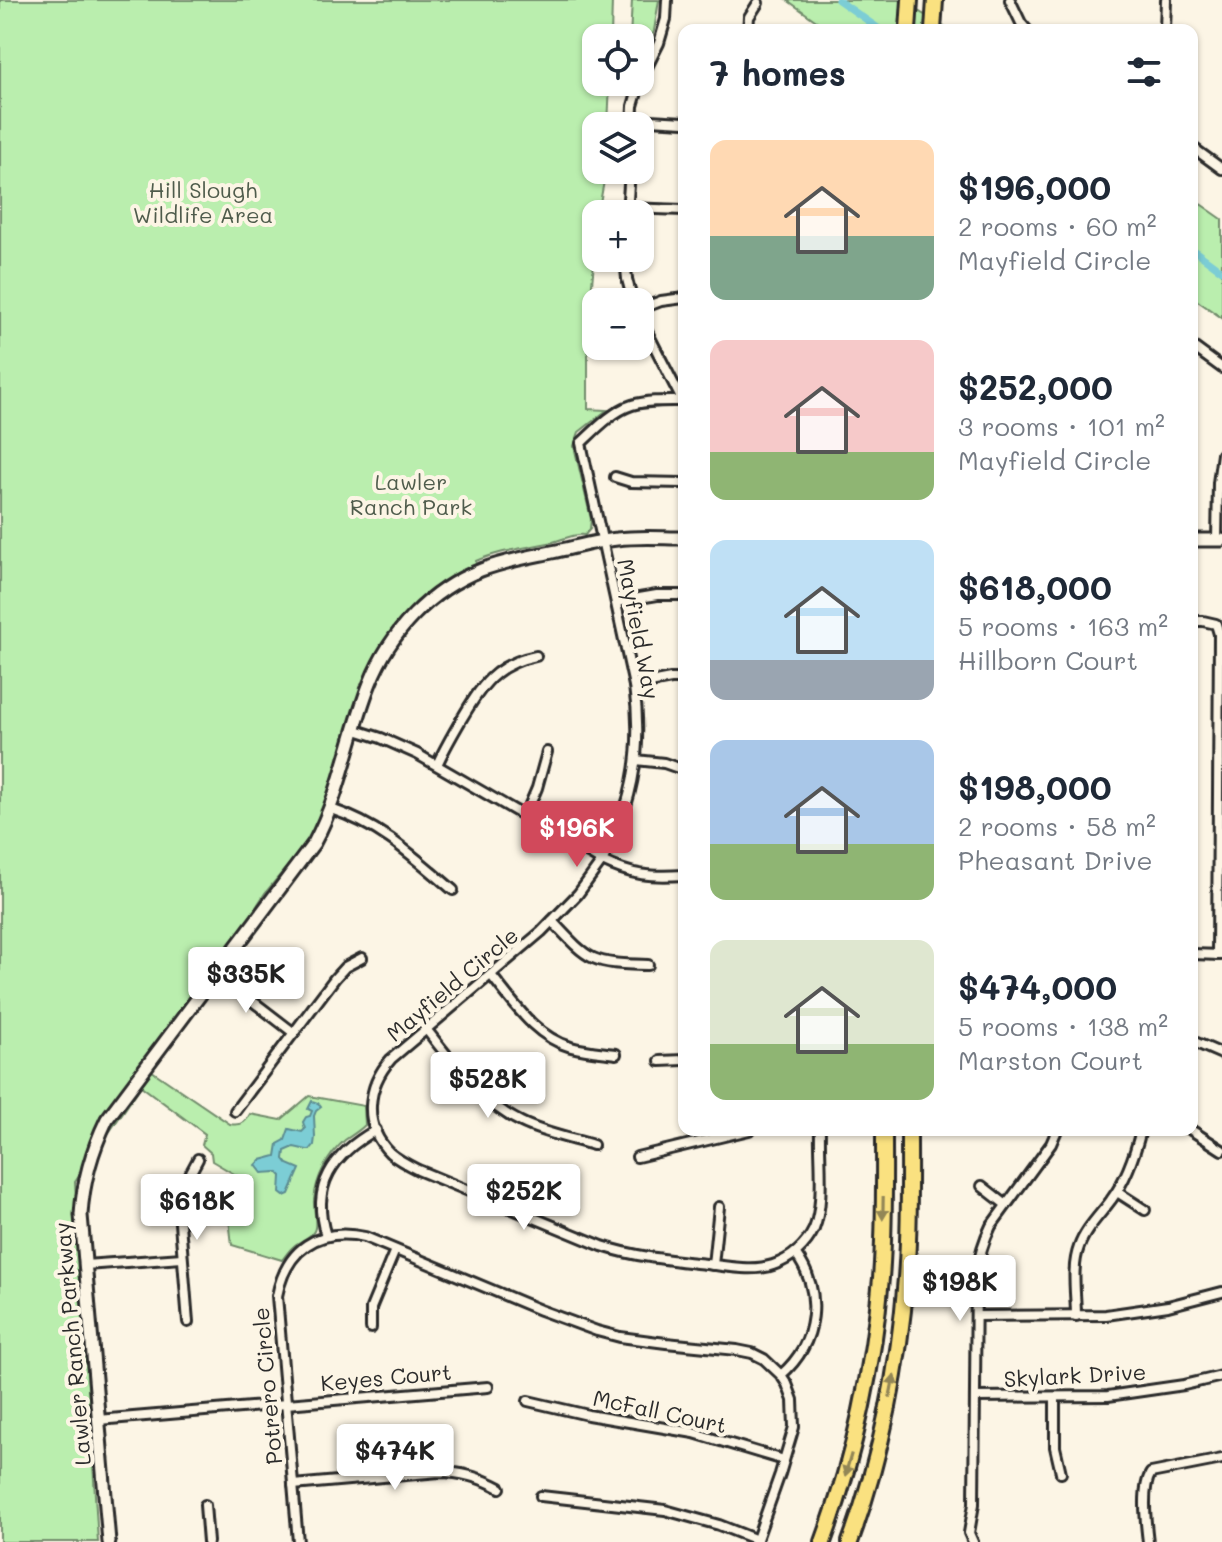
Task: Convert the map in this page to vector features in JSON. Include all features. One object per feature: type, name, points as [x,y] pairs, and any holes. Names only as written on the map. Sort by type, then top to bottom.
[{"type":"highway","points":[[908,24],[910,0]]},
{"type":"highway","points":[[933,24],[935,0]]},
{"type":"highway","points":[[823,1542],[859,1425],[873,1348],[881,1275],[884,1136]]},
{"type":"highway","points":[[850,1542],[883,1430],[898,1350],[909,1233],[909,1136]]},
{"type":"street","points":[[654,53],[666,19],[667,0]]},
{"type":"street","points":[[1010,0],[1022,24]]},
{"type":"street","points":[[1165,24],[1166,0]]},
{"type":"street","points":[[748,24],[749,17],[758,3]]},
{"type":"street","points":[[654,122],[678,122]]},
{"type":"street","points":[[1198,151],[1222,169]]},
{"type":"street","points":[[654,211],[678,210]]},
{"type":"street","points":[[654,304],[678,299]]},
{"type":"street","points":[[654,345],[678,392]]},
{"type":"street","points":[[1198,350],[1222,368]]},
{"type":"street","name":"Mayfield Way","points":[[602,861],[625,810],[636,760],[637,724],[634,686],[581,443],[631,405],[678,402]]},
{"type":"street","points":[[1198,540],[1219,540],[1218,483],[1222,454]]},
{"type":"street","points":[[615,477],[631,482],[678,483]]},
{"type":"street","name":"Lawler Ranch Parkway","points":[[109,1542],[82,1230],[82,1197],[88,1166],[99,1136],[116,1105],[314,843],[331,809],[379,662],[404,625],[423,605],[460,579],[505,562],[603,542],[678,538]]},
{"type":"street","points":[[616,602],[678,595]]},
{"type":"street","points":[[1198,621],[1216,624],[1219,634],[1219,955],[1198,954]]},
{"type":"street","points":[[437,765],[485,683],[510,664],[536,656]]},
{"type":"street","points":[[634,686],[678,679]]},
{"type":"street","points":[[356,730],[398,745],[437,765],[615,867],[645,876],[678,875]]},
{"type":"street","points":[[525,816],[547,752]]},
{"type":"street","points":[[636,760],[678,768]]},
{"type":"street","points":[[331,809],[384,832],[453,890]]},
{"type":"street","name":"Mayfield Circle","points":[[376,1130],[371,1105],[376,1080],[391,1059],[552,921],[578,894],[602,861]]},
{"type":"street","points":[[552,921],[586,956],[615,965],[648,965]]},
{"type":"street","points":[[235,1111],[345,967],[362,958]]},
{"type":"street","points":[[216,973],[294,1033]]},
{"type":"street","points":[[491,975],[523,1015],[549,1038],[574,1048],[616,1054]]},
{"type":"street","points":[[426,1029],[475,1088],[502,1111],[533,1127],[593,1145]]},
{"type":"street","points":[[1198,1044],[1222,1054]]},
{"type":"street","points":[[660,1061],[678,1060]]},
{"type":"street","points":[[541,1496],[665,1510],[719,1525],[756,1541],[794,1427],[793,1400],[781,1375],[764,1359],[752,1353],[620,1337],[576,1324],[365,1237],[326,1236],[321,1215],[322,1198],[330,1170],[338,1158],[350,1146],[376,1130],[390,1152],[418,1170],[582,1238],[638,1256],[760,1268],[774,1265],[795,1253],[812,1233],[820,1200],[820,1136]]},
{"type":"street","points":[[1198,1135],[1222,1150]]},
{"type":"street","points":[[637,1157],[724,1136]]},
{"type":"street","points":[[972,1541],[969,1533],[974,1504],[976,1275],[979,1256],[984,1240],[1005,1204],[1054,1136]]},
{"type":"street","points":[[1076,1316],[1075,1271],[1079,1247],[1117,1192],[1139,1136]]},
{"type":"street","points":[[188,1322],[180,1201],[183,1187],[198,1159]]},
{"type":"street","points":[[982,1186],[1005,1204]]},
{"type":"street","points":[[1117,1192],[1145,1210]]},
{"type":"street","points":[[713,1265],[719,1207]]},
{"type":"street","name":"Potrero Circle","points":[[298,1542],[277,1296],[285,1267],[306,1246],[326,1236]]},
{"type":"street","points":[[371,1328],[371,1308],[395,1250]]},
{"type":"street","points":[[781,1375],[806,1345],[813,1318],[808,1275],[795,1253]]},
{"type":"street","points":[[85,1265],[182,1258]]},
{"type":"street","points":[[976,1316],[1106,1315],[1188,1302],[1222,1292]]},
{"type":"street","name":"Skylark Drive","points":[[976,1397],[1055,1398],[1132,1394],[1222,1376]]},
{"type":"street","name":"Keyes Court","points":[[98,1420],[488,1387]]},
{"type":"street","points":[[1055,1398],[1055,1447],[1061,1473]]},
{"type":"street","name":"McFall Court","points":[[528,1401],[694,1433],[784,1460]]},
{"type":"street","points":[[1148,1542],[1146,1480],[1151,1473],[1222,1459]]},
{"type":"street","points":[[293,1485],[455,1472],[500,1488]]},
{"type":"street","points":[[205,1505],[208,1542]]},
{"type":"green space","name":"Hill Slough Wildlife Area","points":[[0,0],[612,0],[611,24],[582,24],[582,96],[609,96],[609,112],[582,112],[582,184],[603,184],[601,200],[582,200],[582,272],[593,272],[592,288],[582,288],[582,360],[588,360],[588,409],[607,410],[579,432],[574,446],[591,519],[590,529],[585,535],[485,557],[476,561],[475,576],[440,588],[396,643],[347,732],[325,821],[265,893],[146,1077],[152,1071],[233,1125],[244,1122],[250,1114],[281,1120],[309,1096],[364,1106],[365,1125],[345,1140],[328,1160],[315,1191],[316,1224],[313,1233],[292,1248],[282,1260],[232,1245],[229,1219],[246,1181],[212,1161],[211,1153],[202,1145],[205,1134],[141,1086],[75,1182],[98,1542],[0,1542]]},
{"type":"green space","points":[[632,0],[659,0],[654,31],[654,24],[631,24]]},
{"type":"green space","points":[[787,0],[900,0],[939,24],[821,24]]},
{"type":"green space","points":[[1198,202],[1222,219],[1222,318],[1198,301]]},
{"type":"water","points":[[312,1101],[321,1107],[314,1116],[314,1145],[310,1150],[294,1147],[285,1151],[284,1159],[288,1164],[300,1169],[289,1194],[284,1196],[280,1193],[281,1176],[277,1172],[262,1173],[256,1165],[261,1160],[276,1156],[278,1144],[285,1140],[289,1129],[302,1132],[305,1129],[303,1122],[310,1116],[312,1111],[308,1109]]},
{"type":"waterway","points":[[838,0],[872,24]]},
{"type":"waterway","points":[[1198,253],[1222,271]]},
{"type":"park label","name":"Lawler Ranch Park","points":[[411,494]]}]
